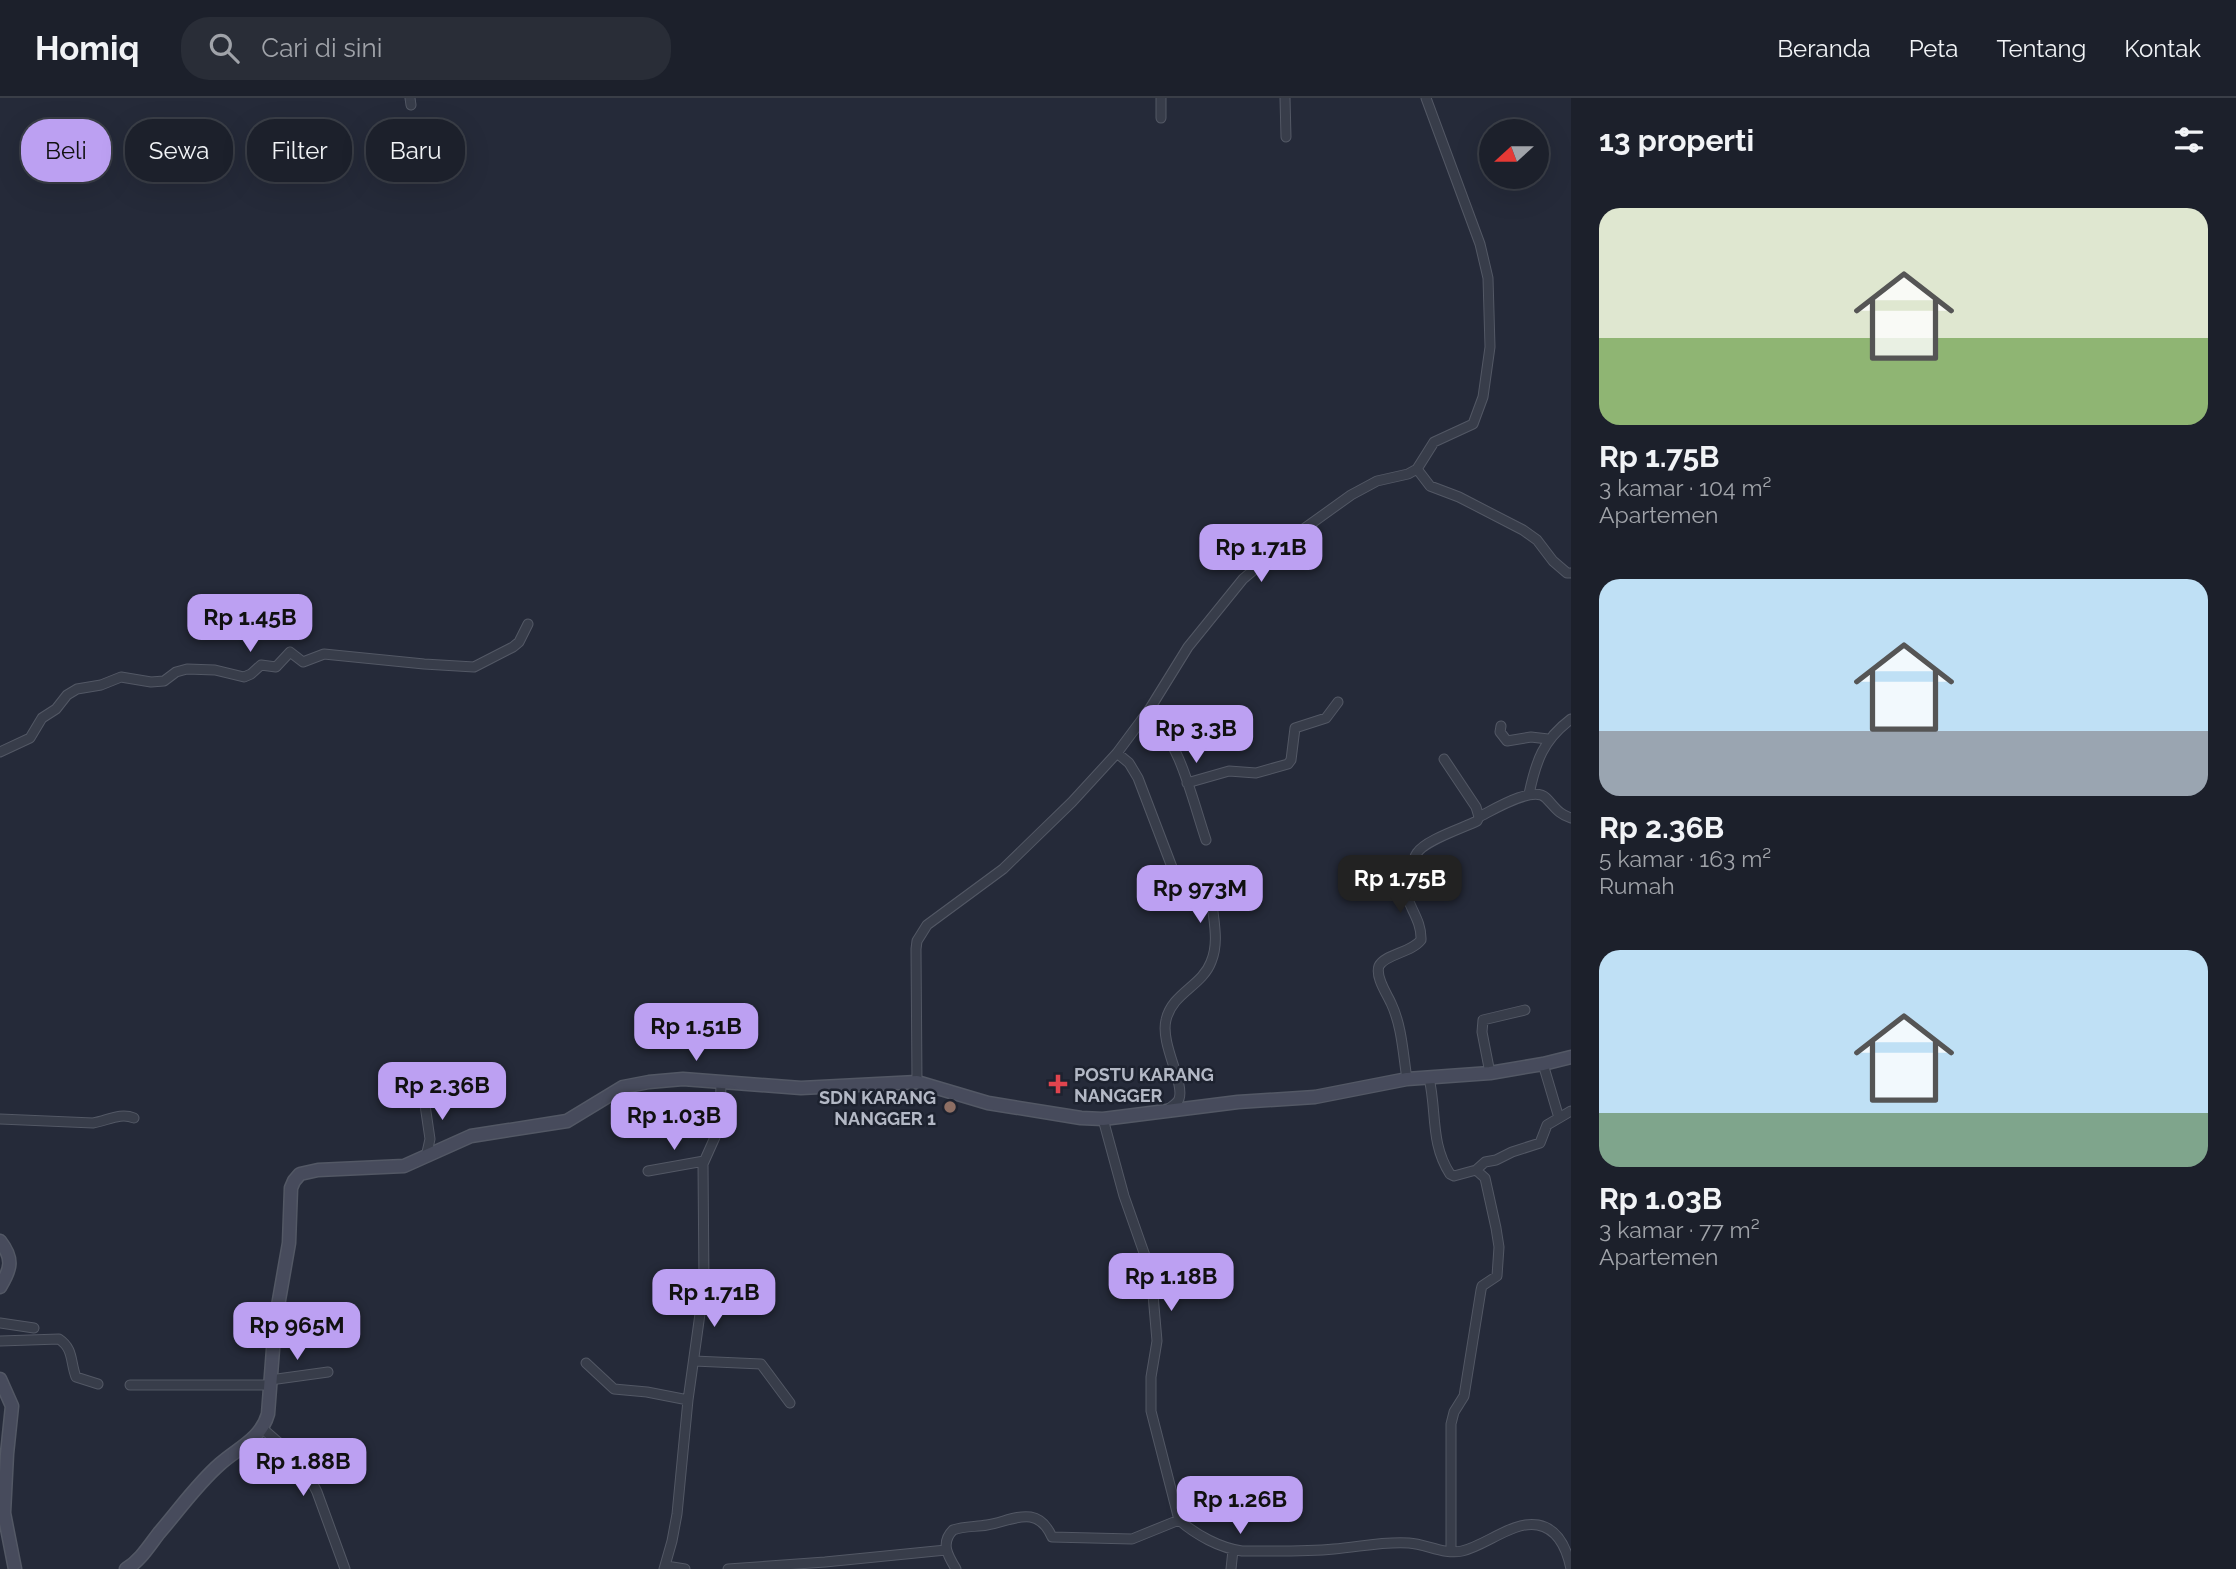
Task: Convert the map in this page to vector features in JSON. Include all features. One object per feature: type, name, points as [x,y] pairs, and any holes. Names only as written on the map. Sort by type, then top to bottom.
[{"type":"street","points":[[1161,98],[1161,118]]},
{"type":"street","points":[[1285,98],[1286,136]]},
{"type":"street","points":[[917,1082],[917,941],[927,925],[1003,869],[1072,802],[1117,753],[1149,710],[1188,647],[1243,579],[1298,533],[1351,495],[1377,481],[1400,478],[1417,469],[1434,442],[1473,424],[1483,397],[1490,347],[1488,278],[1484,256],[1426,98]]},
{"type":"street","points":[[1417,469],[1430,486],[1459,497],[1523,530],[1537,540],[1553,561],[1567,573],[1571,573]]},
{"type":"street","points":[[0,752],[30,738],[39,721],[56,709],[72,692],[121,677],[151,682],[187,669],[215,670],[244,677],[261,665],[276,667],[290,652],[303,662],[324,653],[474,667],[513,648],[528,624]]},
{"type":"street","points":[[1187,783],[1229,771],[1256,773],[1288,764],[1291,760],[1295,728],[1326,718],[1338,702]]},
{"type":"street","points":[[1149,710],[1163,726],[1173,745],[1206,840]]},
{"type":"street","points":[[1529,794],[1534,768],[1548,739],[1571,719]]},
{"type":"street","points":[[1501,726],[1502,737],[1507,741],[1531,737],[1548,739]]},
{"type":"street","points":[[1117,753],[1129,763],[1138,778],[1183,896],[1191,900],[1204,897],[1212,903],[1216,932],[1212,960],[1200,977],[1172,1004],[1166,1018],[1164,1038],[1180,1091],[1177,1102],[1167,1110]]},
{"type":"street","points":[[1444,759],[1476,807],[1479,817]]},
{"type":"street","points":[[1407,1079],[1399,1027],[1378,971],[1379,966],[1386,960],[1411,949],[1421,940],[1421,926],[1406,894],[1404,883],[1413,872],[1417,852],[1425,845],[1477,821],[1479,817],[1529,794],[1540,794],[1561,815],[1571,818]]},
{"type":"street","points":[[1490,1073],[1482,1032],[1483,1020],[1525,1010]]},
{"type":"street","points":[[126,1569],[141,1556],[202,1481],[263,1429],[268,1414],[275,1323],[289,1243],[291,1188],[293,1181],[300,1174],[318,1170],[394,1168],[414,1163],[471,1136],[571,1119],[617,1090],[636,1084],[683,1079],[801,1088],[917,1082],[988,1103],[1103,1119],[1167,1110],[1315,1097],[1407,1079],[1490,1073],[1571,1057]]},
{"type":"street","points":[[1543,1064],[1559,1118]]},
{"type":"street","points":[[1429,1078],[1433,1093],[1437,1146],[1452,1175],[1476,1170],[1485,1161],[1496,1160],[1540,1143],[1544,1129],[1571,1111]]},
{"type":"street","points":[[426,1080],[425,1105],[430,1139],[426,1157]]},
{"type":"street","points":[[685,1569],[665,1567],[677,1514],[688,1400],[704,1284],[702,1172],[720,1125],[721,1083]]},
{"type":"street","points":[[0,1119],[93,1124],[123,1114],[134,1118]]},
{"type":"street","points":[[1103,1119],[1124,1196],[1153,1283],[1157,1341],[1151,1377],[1151,1411],[1179,1520],[1197,1534],[1233,1550],[1294,1551],[1410,1543],[1459,1552],[1512,1529],[1533,1524],[1551,1530],[1568,1543],[1571,1569]]},
{"type":"street","points":[[649,1171],[704,1161]]},
{"type":"street","points":[[1451,1551],[1451,1424],[1454,1412],[1464,1396],[1482,1286],[1495,1279],[1499,1259],[1487,1184],[1481,1172],[1476,1170]]},
{"type":"street","points":[[0,1241],[8,1253],[10,1265],[9,1274],[0,1287]]},
{"type":"street","points":[[0,1322],[34,1328]]},
{"type":"street","points":[[0,1341],[59,1339],[73,1355],[76,1377],[98,1384]]},
{"type":"street","points":[[694,1361],[761,1364],[790,1403]]},
{"type":"street","points":[[586,1363],[614,1389],[688,1400]]},
{"type":"street","points":[[130,1385],[270,1383],[328,1372]]},
{"type":"street","points":[[0,1379],[12,1406],[6,1454],[4,1513],[15,1569]]},
{"type":"street","points":[[263,1429],[287,1450],[309,1476],[345,1569]]},
{"type":"street","points":[[956,1569],[946,1550],[947,1538],[953,1530],[993,1524],[1020,1516],[1046,1525],[1052,1536],[1057,1538],[1080,1536],[1132,1539],[1179,1520]]},
{"type":"street","points":[[728,1569],[946,1550]]},
{"type":"street","points":[[1231,1569],[1233,1550]]},
{"type":"place","name":"POSTU KARANG NANGGER","points":[[1058,1084]]},
{"type":"place","name":"SDN KARANG NANGGER 1","points":[[950,1107]]}]
